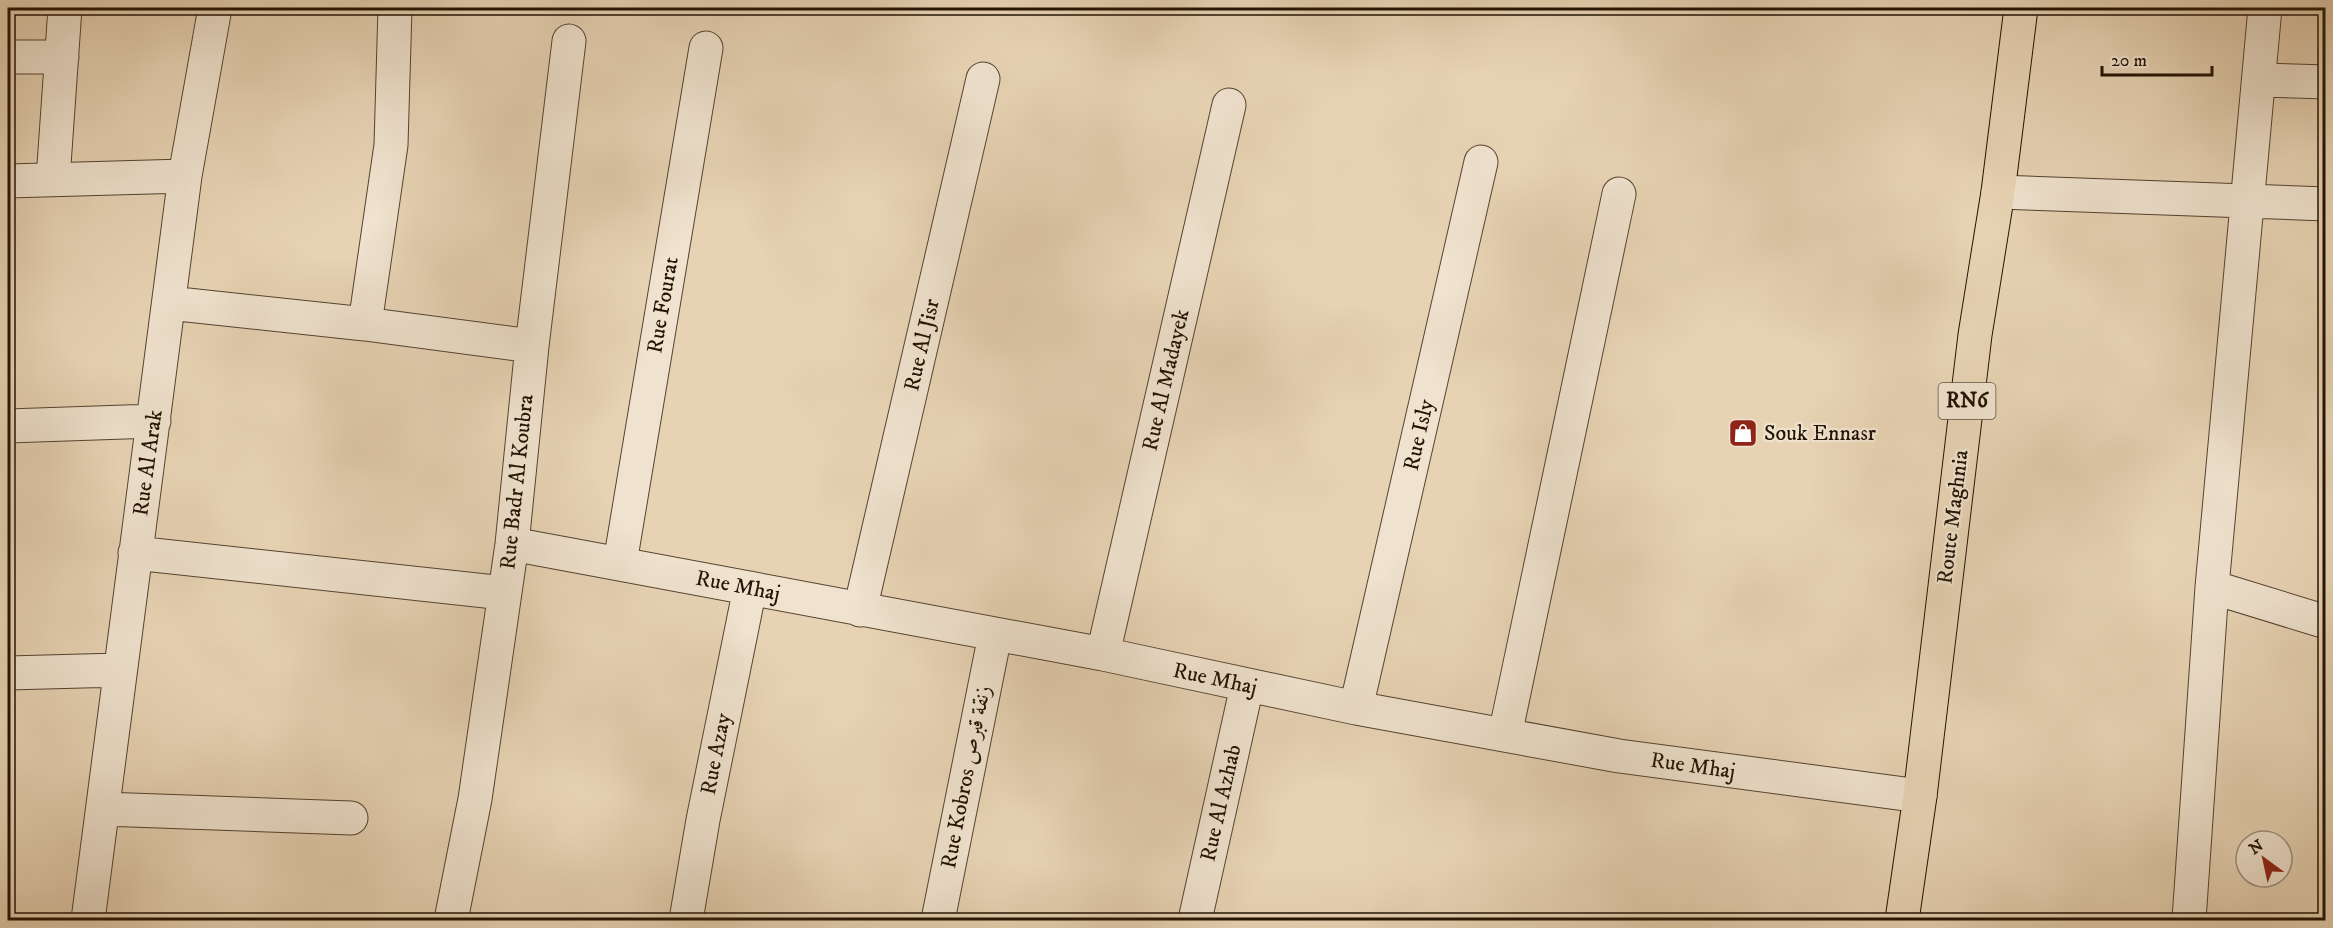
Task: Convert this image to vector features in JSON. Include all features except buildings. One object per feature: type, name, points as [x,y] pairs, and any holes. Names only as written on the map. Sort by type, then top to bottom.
[{"type":"main road","name":"Route Maghnia","points":[[1902,921],[1920,796],[1972,358],[1998,192],[2021,8]]},
{"type":"street","points":[[53,179],[65,8]]},
{"type":"street","name":"Rue Al Arak","points":[[88,921],[185,176],[215,8]]},
{"type":"street","points":[[365,324],[390,145],[395,8]]},
{"type":"street","points":[[2189,921],[2212,587],[2265,8]]},
{"type":"street","name":"Rue Badr Al Koubra","points":[[451,921],[474,799],[512,544],[532,346],[569,41]]},
{"type":"street","name":"Rue Fourat","points":[[620,563],[706,48]]},
{"type":"street","points":[[8,57],[62,57]]},
{"type":"street","name":"Rue Al Jisr","points":[[860,610],[983,79]]},
{"type":"street","points":[[2259,80],[2325,82]]},
{"type":"street","name":"Rue Al Madayek","points":[[1103,654],[1229,105]]},
{"type":"street","name":"Rue Isly","points":[[1356,708],[1481,162]]},
{"type":"street","points":[[8,181],[185,176]]},
{"type":"street","points":[[1998,192],[2325,204]]},
{"type":"street","points":[[1505,735],[1619,194]]},
{"type":"street","points":[[169,303],[365,324],[532,346]]},
{"type":"street","points":[[8,426],[154,421]]},
{"type":"street","name":"Rue Mhaj","points":[[512,544],[1103,654],[1356,708],[1619,756],[1920,796]]},
{"type":"street","points":[[135,554],[504,593]]},
{"type":"street","points":[[2212,587],[2325,622]]},
{"type":"street","name":"Rue Azay","points":[[686,921],[703,820],[750,588]]},
{"type":"street","name":"Rue Kobros زنقة قبرص","points":[[938,921],[995,635]]},
{"type":"street","points":[[8,673],[120,670]]},
{"type":"street","name":"Rue Al Azhab","points":[[1195,921],[1247,686]]},
{"type":"street","points":[[103,808],[351,818]]},
{"type":"place","name":"Souk Ennasr","points":[[1743,433]]}]
